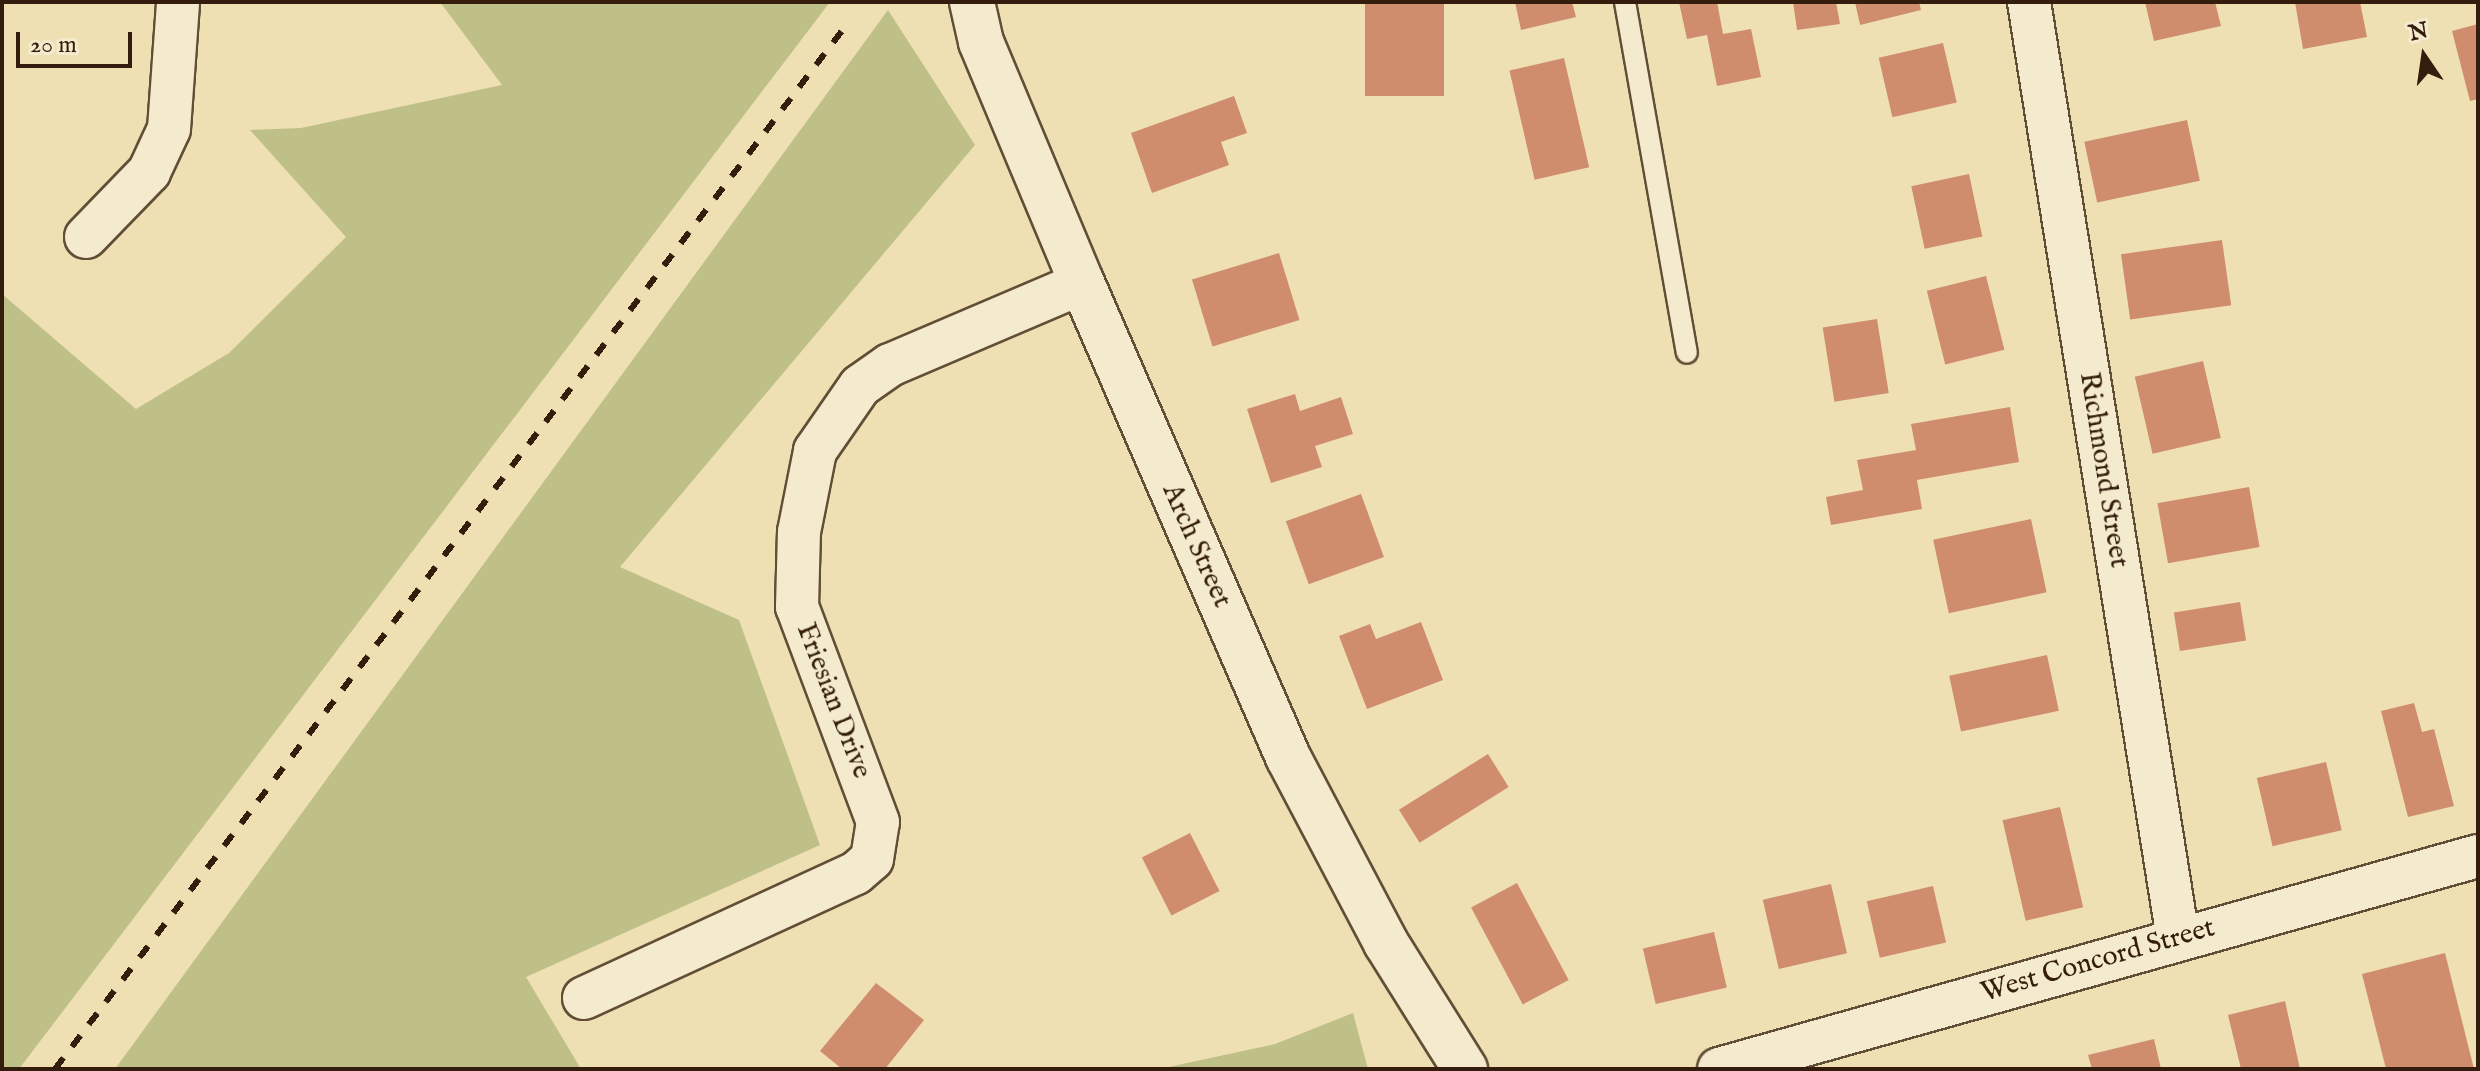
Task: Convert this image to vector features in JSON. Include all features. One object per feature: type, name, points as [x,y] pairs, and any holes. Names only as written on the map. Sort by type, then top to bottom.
[{"type":"street","points":[[86,237],[149,172],[169,129],[178,2]]},
{"type":"street","name":"Arch Street","points":[[972,2],[981,42],[1288,757],[1386,943],[1465,1069]]},
{"type":"street","name":"Richmond Street","points":[[2029,2],[2178,938]]},
{"type":"street","name":"Friesian Drive","points":[[584,998],[856,873],[872,859],[878,822],[797,607],[799,532],[815,451],[860,386],[890,365],[1082,283]]},
{"type":"street","name":"West Concord Street","points":[[1719,1069],[2478,856]]},
{"type":"lane","points":[[1625,2],[1687,353]]},
{"type":"green space","points":[[440,2],[830,2],[19,1069],[2,1069],[2,294],[136,409],[229,353],[346,237],[250,130],[301,128],[502,85]]},
{"type":"green space","points":[[888,10],[975,145],[620,567],[739,620],[820,845],[526,977],[581,1069],[115,1069]]},
{"type":"green space","points":[[1353,1013],[1368,1069],[1159,1069],[1275,1044]]},
{"type":"building","points":[[1365,2],[1444,2],[1444,96],[1365,96]]},
{"type":"building","points":[[1515,2],[1572,2],[1576,17],[1521,30]]},
{"type":"building","points":[[1679,2],[1717,2],[1723,34],[1751,29],[1761,77],[1717,86],[1707,35],[1687,39]]},
{"type":"building","points":[[1793,2],[1836,2],[1840,24],[1797,30]]},
{"type":"building","points":[[1855,2],[1919,2],[1921,10],[1860,25]]},
{"type":"building","points":[[2145,2],[2215,2],[2221,26],[2154,41]]},
{"type":"building","points":[[2295,2],[2360,2],[2367,37],[2303,49]]},
{"type":"building","points":[[2478,24],[2478,99],[2470,101],[2452,31]]},
{"type":"building","points":[[1943,43],[1957,102],[1892,117],[1879,58]]},
{"type":"building","points":[[1564,58],[1589,167],[1535,180],[1509,71]]},
{"type":"building","points":[[1234,96],[1247,133],[1221,142],[1229,165],[1152,193],[1131,133]]},
{"type":"building","points":[[2187,120],[2200,181],[2097,202],[2084,142]]},
{"type":"building","points":[[1969,174],[1982,237],[1925,249],[1911,186]]},
{"type":"building","points":[[2222,240],[2231,305],[2130,320],[2121,254]]},
{"type":"building","points":[[1279,253],[1299,320],[1212,347],[1192,280]]},
{"type":"building","points":[[1986,276],[2004,350],[1945,364],[1927,291]]},
{"type":"building","points":[[1877,319],[1889,393],[1834,402],[1823,328]]},
{"type":"building","points":[[2203,361],[2221,438],[2153,454],[2135,377]]},
{"type":"building","points":[[1295,394],[1300,411],[1341,397],[1353,434],[1315,446],[1322,467],[1271,483],[1247,409]]},
{"type":"building","points":[[2010,407],[2019,462],[1917,480],[1922,509],[1831,525],[1826,497],[1863,490],[1857,460],[1916,450],[1911,424]]},
{"type":"building","points":[[2249,487],[2260,547],[2168,563],[2157,503]]},
{"type":"building","points":[[1361,494],[1384,557],[1309,584],[1286,521]]},
{"type":"building","points":[[2031,519],[2047,592],[1949,613],[1933,540]]},
{"type":"building","points":[[2240,602],[2246,641],[2180,651],[2174,612]]},
{"type":"building","points":[[1421,622],[1443,680],[1367,709],[1339,636],[1370,624],[1376,639]]},
{"type":"building","points":[[2047,655],[2059,711],[1961,732],[1949,676]]},
{"type":"building","points":[[2414,703],[2422,732],[2434,729],[2454,806],[2408,817],[2381,711]]},
{"type":"building","points":[[1488,754],[1509,787],[1420,843],[1399,810]]},
{"type":"building","points":[[2326,762],[2342,830],[2273,846],[2257,778]]},
{"type":"building","points":[[2060,807],[2083,907],[2026,921],[2003,820]]},
{"type":"building","points":[[1190,833],[1220,891],[1171,915],[1142,858]]},
{"type":"building","points":[[1517,883],[1569,980],[1523,1005],[1471,907]]},
{"type":"building","points":[[1831,884],[1847,953],[1779,969],[1763,900]]},
{"type":"building","points":[[1933,886],[1946,943],[1880,958],[1867,901]]},
{"type":"building","points":[[1714,932],[1727,988],[1656,1004],[1643,948]]},
{"type":"building","points":[[2445,953],[2474,1069],[2386,1069],[2362,974]]},
{"type":"building","points":[[876,983],[924,1020],[885,1069],[842,1069],[820,1051]]},
{"type":"building","points":[[2285,1001],[2300,1069],[2241,1069],[2228,1015]]},
{"type":"building","points":[[2154,1039],[2161,1069],[2092,1069],[2088,1055]]},
{"type":"railway","points":[[55,1069],[844,28]]}]
